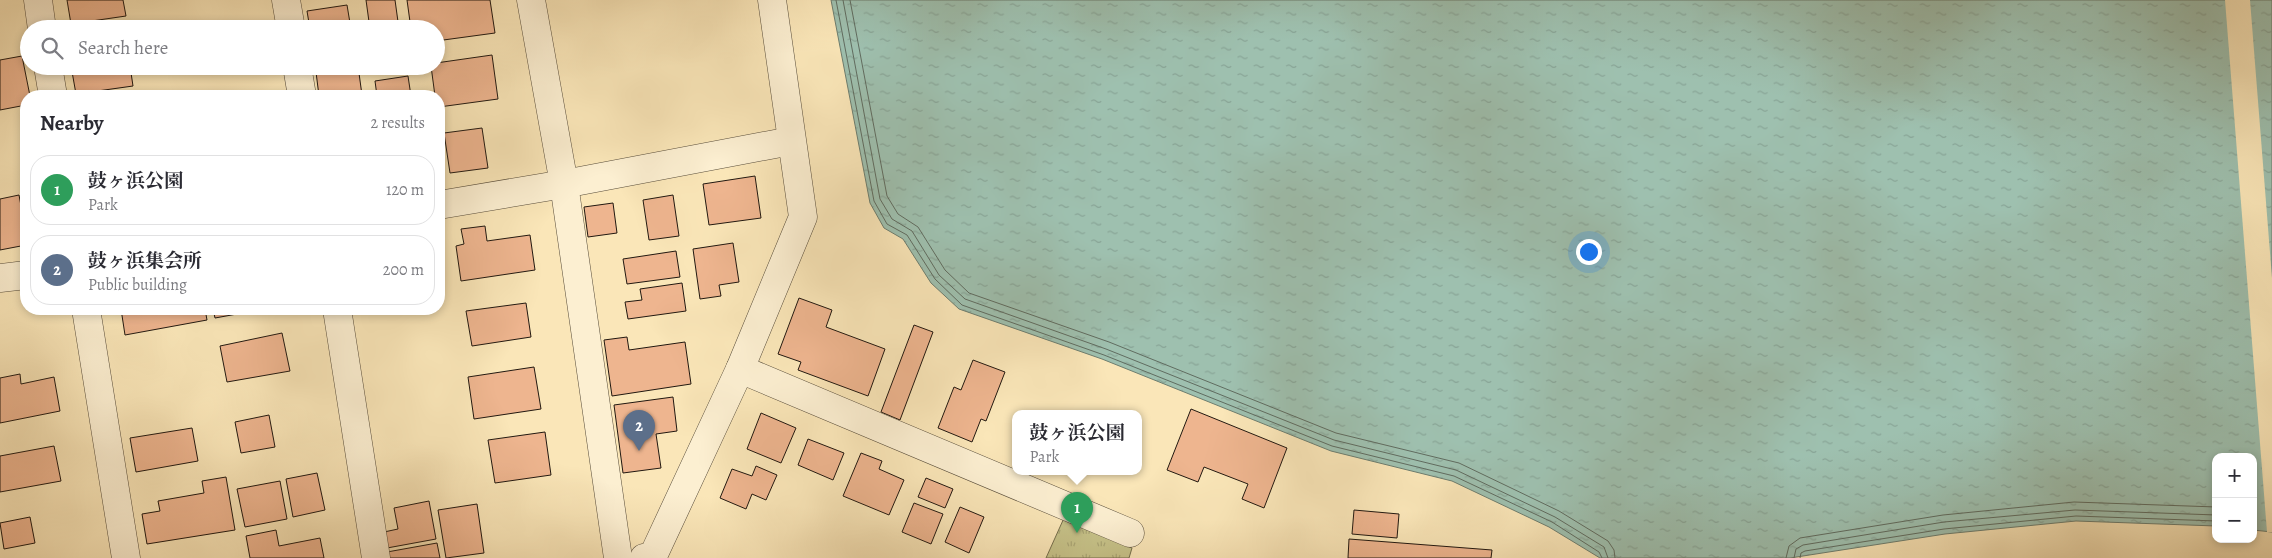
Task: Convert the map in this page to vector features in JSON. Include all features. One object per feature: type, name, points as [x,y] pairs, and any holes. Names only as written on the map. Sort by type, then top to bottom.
[{"type":"street","points":[[38,0],[41,20]]},
{"type":"street","points":[[286,0],[289,20]]},
{"type":"street","points":[[532,0],[564,184],[618,558]]},
{"type":"street","points":[[644,558],[653,556],[740,369],[804,217],[791,141],[772,0]]},
{"type":"street","points":[[50,75],[52,90]]},
{"type":"street","points":[[298,75],[301,90]]},
{"type":"street","points":[[445,204],[564,184],[791,141]]},
{"type":"street","points":[[0,278],[20,276]]},
{"type":"street","points":[[87,315],[126,558]]},
{"type":"street","points":[[338,315],[376,558]]},
{"type":"street","points":[[740,369],[1130,532]]},
{"type":"green space","points":[[1064,518],[1132,548],[1129,558],[1046,558]]},
{"type":"water","points":[[831,0],[2272,0],[2272,532],[2257,530],[2257,453],[2212,453],[2212,526],[2076,521],[1945,534],[1790,558],[1600,558],[1549,527],[1452,481],[1331,451],[1102,359],[959,309],[931,283],[903,239],[884,228],[870,203]]},
{"type":"pier","points":[[2225,0],[2250,0],[2272,278],[2272,532],[2267,532]]},
{"type":"building","points":[[67,0],[123,0],[126,16],[98,20],[70,20]]},
{"type":"building","points":[[366,0],[395,0],[398,20],[369,20]]},
{"type":"building","points":[[407,0],[490,0],[495,33],[445,40],[445,20],[410,20]]},
{"type":"building","points":[[347,5],[350,20],[308,20],[307,11]]},
{"type":"building","points":[[492,55],[498,99],[445,106],[445,90],[434,90],[432,75],[445,75],[445,62]]},
{"type":"building","points":[[20,56],[20,75],[26,75],[29,90],[20,90],[20,106],[0,110],[0,60]]},
{"type":"building","points":[[73,75],[131,75],[133,86],[104,90],[75,90]]},
{"type":"building","points":[[316,75],[359,75],[361,90],[318,90]]},
{"type":"building","points":[[408,76],[410,90],[376,90],[375,81]]},
{"type":"building","points":[[482,128],[488,168],[450,173],[445,133]]},
{"type":"building","points":[[755,176],[761,218],[709,225],[703,184]]},
{"type":"building","points":[[19,195],[20,246],[0,250],[0,199]]},
{"type":"building","points":[[673,195],[679,236],[649,240],[643,200]]},
{"type":"building","points":[[613,203],[617,233],[588,237],[584,207]]},
{"type":"building","points":[[485,226],[487,241],[530,235],[535,270],[461,281],[456,246],[464,244],[461,229]]},
{"type":"building","points":[[733,243],[739,282],[719,285],[721,296],[700,299],[693,249]]},
{"type":"building","points":[[676,251],[680,277],[627,284],[623,259]]},
{"type":"building","points":[[682,283],[686,311],[628,319],[625,302],[642,300],[640,289]]},
{"type":"building","points":[[799,298],[832,310],[826,327],[885,349],[868,396],[798,370],[801,362],[778,354]]},
{"type":"building","points":[[526,303],[531,337],[472,346],[466,311]]},
{"type":"building","points":[[122,315],[206,315],[207,320],[125,335]]},
{"type":"building","points":[[214,315],[232,315],[215,318]]},
{"type":"building","points":[[914,325],[933,332],[900,420],[881,412]]},
{"type":"building","points":[[282,333],[290,371],[227,382],[220,346]]},
{"type":"building","points":[[627,337],[629,350],[685,342],[691,384],[612,396],[604,340]]},
{"type":"building","points":[[973,360],[1005,372],[986,421],[981,419],[972,442],[938,428],[954,387],[961,390]]},
{"type":"building","points":[[534,367],[541,409],[474,419],[468,377]]},
{"type":"building","points":[[20,374],[21,384],[54,377],[60,411],[0,423],[0,378]]},
{"type":"building","points":[[673,397],[677,431],[656,434],[661,468],[623,473],[614,405]]},
{"type":"building","points":[[1191,409],[1287,448],[1264,508],[1242,499],[1248,484],[1204,467],[1198,482],[1167,470]]},
{"type":"building","points":[[761,413],[796,428],[781,463],[747,449]]},
{"type":"building","points":[[269,415],[275,447],[241,453],[235,422]]},
{"type":"building","points":[[192,428],[198,461],[136,472],[130,438]]},
{"type":"building","points":[[545,432],[551,475],[495,483],[488,440]]},
{"type":"building","points":[[808,439],[844,453],[833,480],[798,465]]},
{"type":"building","points":[[54,446],[61,481],[0,492],[0,456]]},
{"type":"building","points":[[861,453],[882,461],[879,469],[904,480],[889,515],[843,496]]},
{"type":"building","points":[[756,466],[777,475],[766,500],[752,494],[746,509],[720,498],[732,469],[752,476]]},
{"type":"building","points":[[317,473],[325,510],[293,517],[286,479]]},
{"type":"building","points":[[226,477],[235,530],[147,544],[142,514],[160,511],[158,501],[204,493],[202,481]]},
{"type":"building","points":[[926,478],[953,489],[945,508],[918,497]]},
{"type":"building","points":[[280,481],[287,519],[245,527],[237,489]]},
{"type":"building","points":[[429,501],[436,539],[387,548],[384,532],[398,529],[394,508]]},
{"type":"building","points":[[914,503],[943,514],[931,544],[902,532]]},
{"type":"building","points":[[477,504],[484,553],[446,558],[438,510]]},
{"type":"building","points":[[960,507],[984,517],[969,553],[945,542]]},
{"type":"building","points":[[1354,510],[1399,514],[1397,538],[1352,534]]},
{"type":"building","points":[[30,517],[35,543],[4,549],[0,523]]},
{"type":"building","points":[[276,530],[279,546],[320,538],[324,558],[250,558],[246,536]]},
{"type":"building","points":[[1349,539],[1492,550],[1491,558],[1348,558]]},
{"type":"building","points":[[437,543],[440,558],[389,558],[387,552]]},
{"type":"place","name":"鼓ヶ浜集会所","points":[[639,451]]},
{"type":"place","name":"鼓ヶ浜公園","points":[[1077,533]]}]
